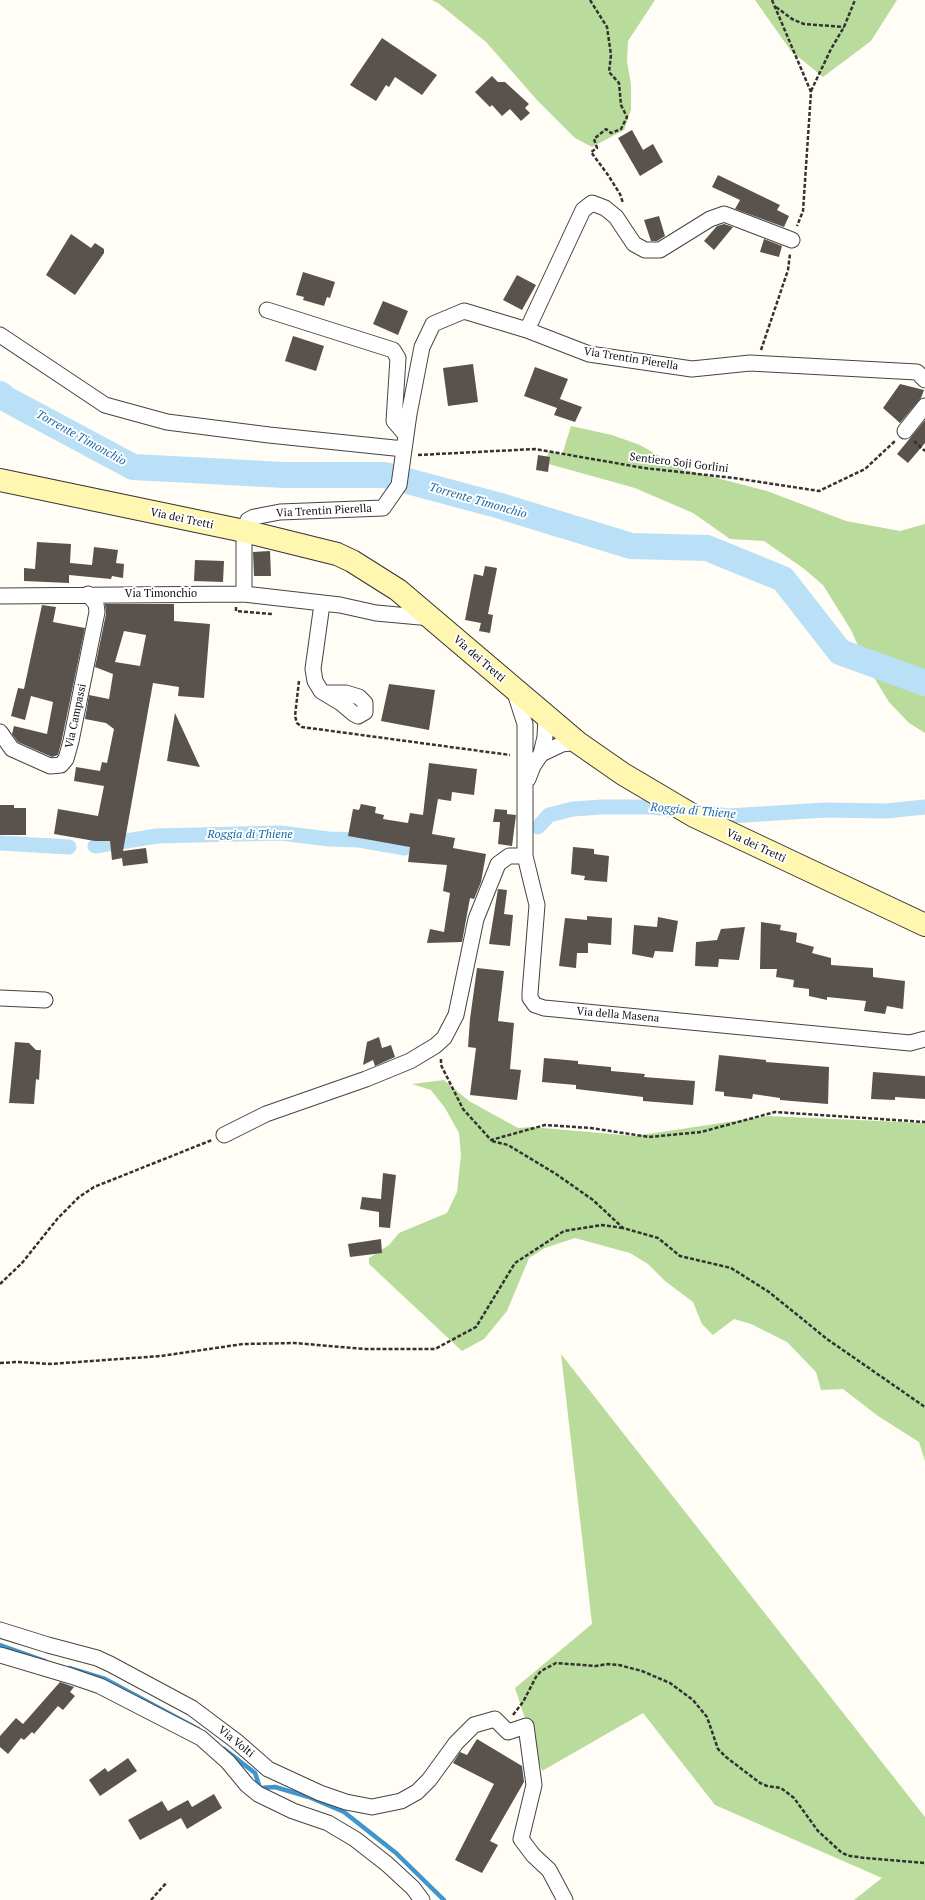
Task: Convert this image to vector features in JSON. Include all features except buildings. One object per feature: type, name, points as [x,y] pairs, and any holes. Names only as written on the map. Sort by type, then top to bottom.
[{"type":"street","points":[[527,330],[582,210],[592,203],[605,208],[616,217],[634,244],[644,250],[660,250],[710,219],[724,214],[792,240]]},
{"type":"street","points":[[0,334],[105,405],[167,422],[404,450],[394,421],[398,358],[393,350],[268,310]]},
{"type":"street","name":"Via Trentin Pierella","points":[[244,531],[248,520],[254,517],[280,512],[383,508],[399,485],[422,347],[433,324],[464,311],[527,330],[588,354],[692,369],[750,363],[917,372],[925,380]]},
{"type":"street","points":[[905,431],[925,406]]},
{"type":"street","name":"Via dei Tretti","points":[[0,480],[244,531],[337,554],[381,578],[431,618],[577,742],[623,774],[673,805],[694,816],[925,925]]},
{"type":"street","points":[[244,531],[244,594]]},
{"type":"street","name":"Via Timonchio","points":[[0,596],[88,594],[244,594],[340,605],[376,613],[431,618]]},
{"type":"street","name":"Via Campassi","points":[[0,732],[12,749],[50,766],[56,767],[61,765],[66,759],[98,612],[96,604],[88,594]]},
{"type":"street","points":[[322,604],[313,669],[317,687],[325,693]]},
{"type":"street","name":"Via della Masena","points":[[513,688],[525,724],[525,856],[537,905],[530,988],[530,998],[535,1005],[544,1008],[910,1043],[925,1039]]},
{"type":"street","name":"Via della Masena","points":[[526,760],[532,734],[536,726],[546,716]]},
{"type":"street","name":"Via della Masena","points":[[526,783],[533,766],[541,754],[545,737],[546,716]]},
{"type":"street","points":[[541,754],[562,744],[577,742]]},
{"type":"street","points":[[224,1135],[266,1114],[366,1079],[410,1061],[435,1046],[444,1038],[456,1015],[476,918],[498,864],[509,856],[525,856]]},
{"type":"street","points":[[0,998],[44,1000]]},
{"type":"street","name":"Via Volti","points":[[0,1630],[97,1658],[110,1664],[192,1708],[236,1741],[268,1769],[295,1783],[346,1802],[372,1807],[386,1806],[409,1798],[429,1780],[456,1743],[474,1725],[495,1719],[504,1727]]},
{"type":"street","name":"Via Volti","points":[[0,1655],[100,1686],[201,1738],[228,1762],[247,1785],[258,1794],[293,1811],[328,1823],[355,1839],[387,1864],[413,1888],[422,1900]]},
{"type":"street","points":[[504,1727],[508,1732],[526,1726],[534,1785],[521,1839],[533,1856],[549,1870],[565,1900]]},
{"type":"path","points":[[590,0],[607,27],[611,55],[609,72],[619,83],[621,105],[626,117],[622,129],[611,133],[606,129],[594,139],[597,148],[591,152],[620,194],[625,211],[622,216],[616,217]]},
{"type":"path","points":[[772,0],[811,91]]},
{"type":"path","points":[[750,363],[762,349],[788,270],[792,240],[803,211],[811,91],[831,49],[844,27],[855,0]]},
{"type":"path","points":[[776,7],[792,19],[804,24],[844,27]]},
{"type":"path","points":[[905,431],[925,451]]},
{"type":"path","name":"Sentiero Soji Gorlini","points":[[404,450],[535,449],[644,468],[734,478],[818,491],[865,469],[905,431]]},
{"type":"path","points":[[444,1038],[440,1053],[441,1065],[463,1109],[491,1140],[508,1144],[556,1174],[593,1200],[623,1228]]},
{"type":"path","points":[[491,1140],[545,1126],[591,1128],[649,1137],[700,1132],[775,1112],[925,1122]]},
{"type":"path","points":[[0,1284],[22,1263],[65,1210],[94,1187],[224,1135]]},
{"type":"path","points":[[0,1363],[18,1362],[50,1364],[161,1356],[243,1344],[295,1343],[364,1349],[435,1349],[476,1327],[516,1263],[564,1231],[602,1225],[623,1228],[658,1238],[680,1256],[731,1268],[769,1292],[828,1339],[925,1407]]},
{"type":"path","points":[[504,1727],[523,1702],[536,1677],[541,1671],[556,1663],[596,1666],[608,1664],[619,1665],[642,1672],[670,1683],[693,1700],[707,1717],[718,1749],[760,1783],[767,1786],[781,1788],[790,1795],[808,1815],[818,1831],[842,1853],[850,1856],[865,1858],[925,1863]]},
{"type":"path","points":[[151,1900],[167,1882]]},
{"type":"green space","points":[[432,0],[655,0],[628,41],[627,61],[631,85],[631,110],[624,130],[592,147],[575,138],[537,100],[486,42],[438,3]]},
{"type":"green space","points":[[755,0],[897,0],[871,41],[823,77],[791,51]]},
{"type":"green space","points":[[571,426],[612,435],[640,445],[682,469],[767,491],[846,521],[900,531],[925,524],[925,733],[909,723],[889,702],[867,666],[851,630],[823,585],[803,568],[764,541],[730,539],[693,513],[635,488],[545,463],[549,451],[562,455]]},
{"type":"green space","points":[[444,1080],[469,1101],[518,1128],[531,1127],[635,1136],[768,1116],[925,1123],[925,1461],[919,1442],[878,1416],[843,1389],[821,1390],[816,1372],[787,1342],[751,1324],[734,1319],[713,1335],[702,1324],[693,1302],[665,1281],[648,1264],[630,1253],[575,1238],[545,1248],[529,1258],[507,1311],[484,1339],[462,1351],[369,1264],[369,1258],[389,1245],[399,1233],[447,1213],[457,1192],[461,1155],[459,1133],[445,1108],[431,1090],[412,1084]]},
{"type":"green space","points":[[561,1354],[925,1817],[925,1900],[854,1900],[882,1878],[715,1805],[643,1713],[542,1771],[515,1688],[592,1624]]},
{"type":"waterway","name":"Torrente Timonchio","points":[[0,394],[6,399],[133,467],[285,475],[385,475],[497,505],[631,546],[707,548],[783,579],[840,652],[925,683]]},
{"type":"waterway","name":"Roggia di Thiene","points":[[538,827],[549,815],[573,809],[602,807],[652,807],[729,816],[825,810],[886,811],[925,807]]},
{"type":"waterway","name":"Roggia di Thiene","points":[[95,846],[157,836],[280,833],[329,839],[359,840],[405,848]]},
{"type":"waterway","name":"Roggia di Thiene","points":[[0,843],[69,847]]},
{"type":"waterway","points":[[0,1645],[45,1661]]},
{"type":"waterway","points":[[69,1668],[105,1679],[198,1729]]},
{"type":"waterway","points":[[224,1749],[255,1773],[260,1788],[275,1787],[309,1797],[344,1812],[396,1853],[444,1900]]}]
